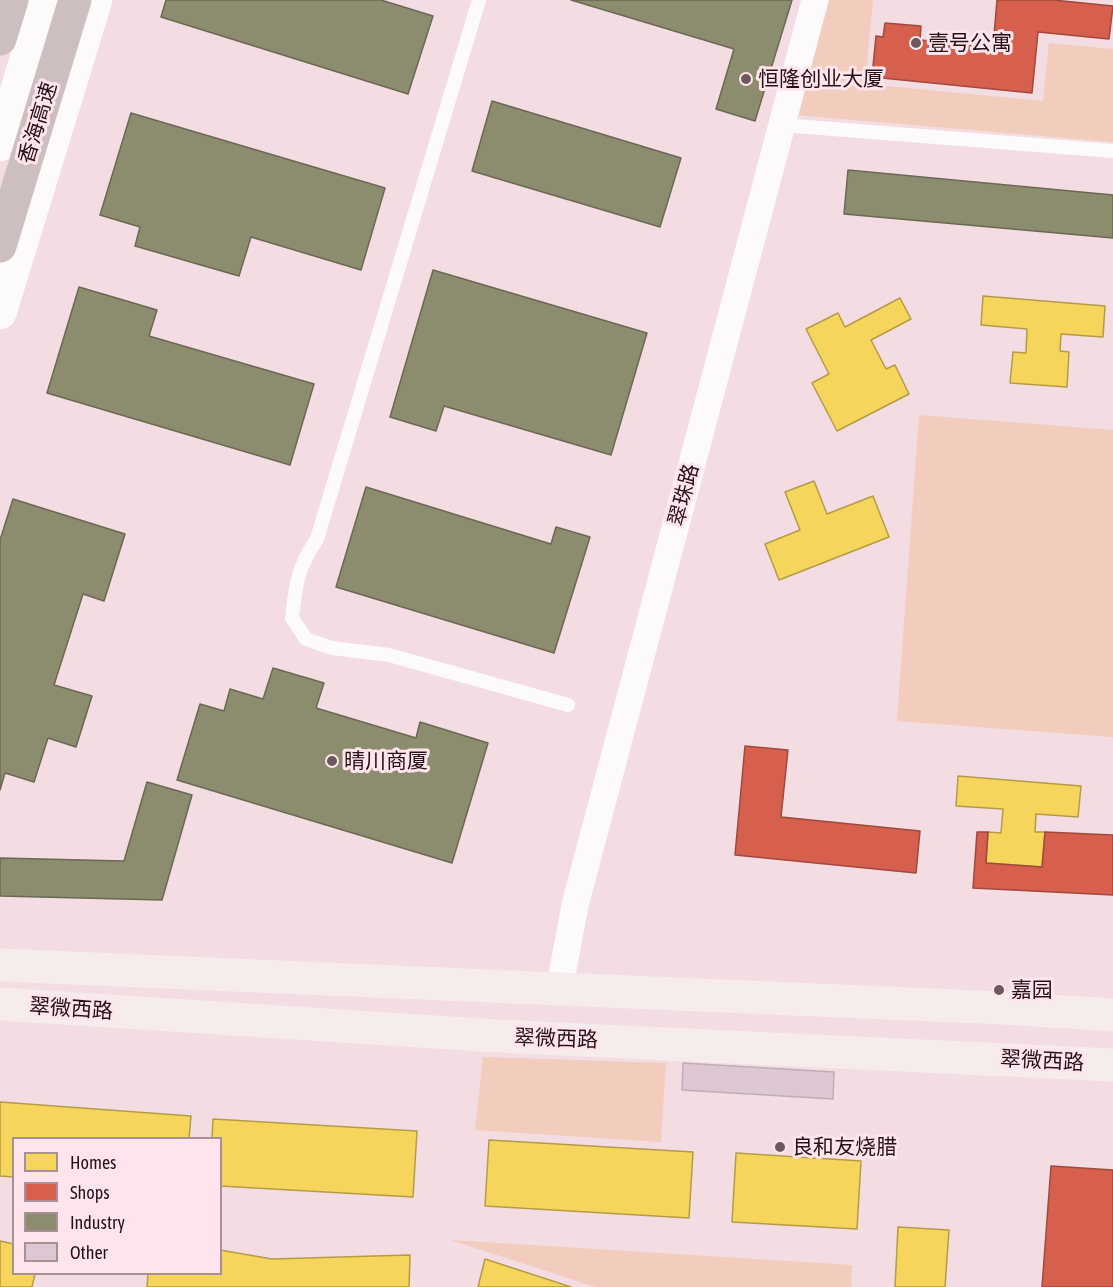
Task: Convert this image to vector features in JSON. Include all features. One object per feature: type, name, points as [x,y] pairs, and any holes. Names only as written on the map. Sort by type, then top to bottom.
[{"type":"highway","points":[[0,39],[12,0]]},
{"type":"highway","name":"香海高速","points":[[0,246],[75,0]]},
{"type":"main road","points":[[0,145],[44,0]]},
{"type":"main road","points":[[0,313],[96,0]]},
{"type":"main road","name":"翠微西路","points":[[0,965],[559,991],[1003,1008],[1113,1015]]},
{"type":"main road","name":"翠微西路","points":[[0,1004],[473,1035],[1113,1065]]},
{"type":"street","name":"翠珠路","points":[[559,991],[575,905],[815,0]]},
{"type":"lane","points":[[479,0],[317,539],[301,564],[296,581],[292,618],[306,639],[332,648],[388,655],[568,705]]},
{"type":"lane","points":[[782,125],[1113,151]]},
{"type":"shaded area","points":[[829,0],[873,0],[865,84],[1043,101],[1049,43],[1113,49],[1113,142],[795,115]]},
{"type":"shaded area","points":[[919,415],[1113,430],[1113,737],[897,721]]},
{"type":"shaded area","points":[[483,1057],[666,1063],[661,1142],[475,1130]]},
{"type":"shaded area","points":[[451,1240],[852,1265],[851,1287],[595,1287]]},
{"type":"building: Homes","points":[[983,296],[1105,306],[1103,337],[1061,334],[1060,351],[1069,352],[1067,387],[1010,383],[1013,352],[1026,353],[1027,329],[981,325]]},
{"type":"building: Homes","points":[[900,298],[911,319],[871,340],[886,369],[895,365],[909,394],[837,431],[812,383],[829,374],[806,329],[838,313],[845,327]]},
{"type":"building: Homes","points":[[814,481],[827,514],[873,496],[889,537],[779,580],[765,544],[800,530],[785,492]]},
{"type":"building: Homes","points":[[958,776],[1081,786],[1078,817],[1036,814],[1035,832],[1045,832],[1042,867],[986,863],[988,832],[1001,833],[1003,809],[956,806]]},
{"type":"building: Homes","points":[[0,1102],[191,1116],[189,1137],[12,1137],[12,1177],[0,1176]]},
{"type":"building: Homes","points":[[213,1119],[417,1131],[413,1197],[222,1186],[222,1137],[212,1137]]},
{"type":"building: Homes","points":[[489,1140],[693,1152],[689,1218],[485,1206]]},
{"type":"building: Homes","points":[[736,1153],[861,1161],[857,1229],[732,1222]]},
{"type":"building: Homes","points":[[898,1227],[949,1230],[945,1287],[895,1287]]},
{"type":"building: Homes","points":[[0,1241],[12,1244],[12,1275],[35,1275],[32,1287],[0,1287]]},
{"type":"building: Homes","points":[[222,1250],[272,1259],[410,1255],[409,1287],[147,1287],[148,1275],[222,1275]]},
{"type":"building: Homes","points":[[485,1259],[571,1287],[478,1287]]},
{"type":"building: Shops","name":"壹号公寓","points":[[997,0],[1053,0],[1113,6],[1109,39],[1038,32],[1032,93],[872,77],[876,36],[883,37],[885,23],[921,26],[920,40],[993,47]]},
{"type":"building: Shops","points":[[745,746],[788,750],[781,817],[920,831],[916,873],[735,855]]},
{"type":"building: Shops","points":[[977,832],[988,832],[986,863],[1042,867],[1045,832],[1113,835],[1113,895],[973,888]]},
{"type":"building: Shops","points":[[1051,1166],[1113,1170],[1113,1287],[1042,1287]]},
{"type":"building: Industry","points":[[166,0],[381,0],[433,16],[408,94],[161,17]]},
{"type":"building: Industry","name":"恒隆创业大厦","points":[[571,0],[792,0],[755,121],[716,109],[734,49]]},
{"type":"building: Industry","points":[[492,101],[681,158],[660,227],[472,171]]},
{"type":"building: Industry","points":[[131,113],[385,188],[361,270],[251,237],[239,276],[135,246],[140,227],[100,215]]},
{"type":"building: Industry","points":[[848,170],[1113,195],[1113,238],[844,214]]},
{"type":"building: Industry","points":[[433,270],[647,333],[611,455],[444,406],[436,431],[390,417]]},
{"type":"building: Industry","points":[[79,287],[157,310],[149,336],[314,384],[290,465],[47,393]]},
{"type":"building: Industry","points":[[366,487],[551,544],[556,527],[590,537],[554,653],[336,587]]},
{"type":"building: Industry","points":[[13,499],[125,534],[104,601],[83,594],[54,685],[92,696],[76,747],[48,738],[34,782],[5,773],[0,790],[0,540]]},
{"type":"building: Industry","name":"晴川商厦","points":[[273,668],[324,683],[316,708],[416,738],[420,722],[488,743],[452,863],[177,780],[200,704],[224,711],[230,689],[263,699]]},
{"type":"building: Industry","points":[[147,782],[192,795],[162,900],[0,896],[0,858],[124,861]]},
{"type":"building: Other","points":[[683,1063],[834,1072],[833,1099],[682,1090]]},
{"type":"place","name":"壹号公寓","points":[[916,43]]},
{"type":"place","name":"恒隆创业大厦","points":[[746,79]]},
{"type":"place","name":"晴川商厦","points":[[332,761]]},
{"type":"place","name":"嘉园","points":[[999,990]]},
{"type":"place","name":"良和友烧腊","points":[[780,1147]]}]
